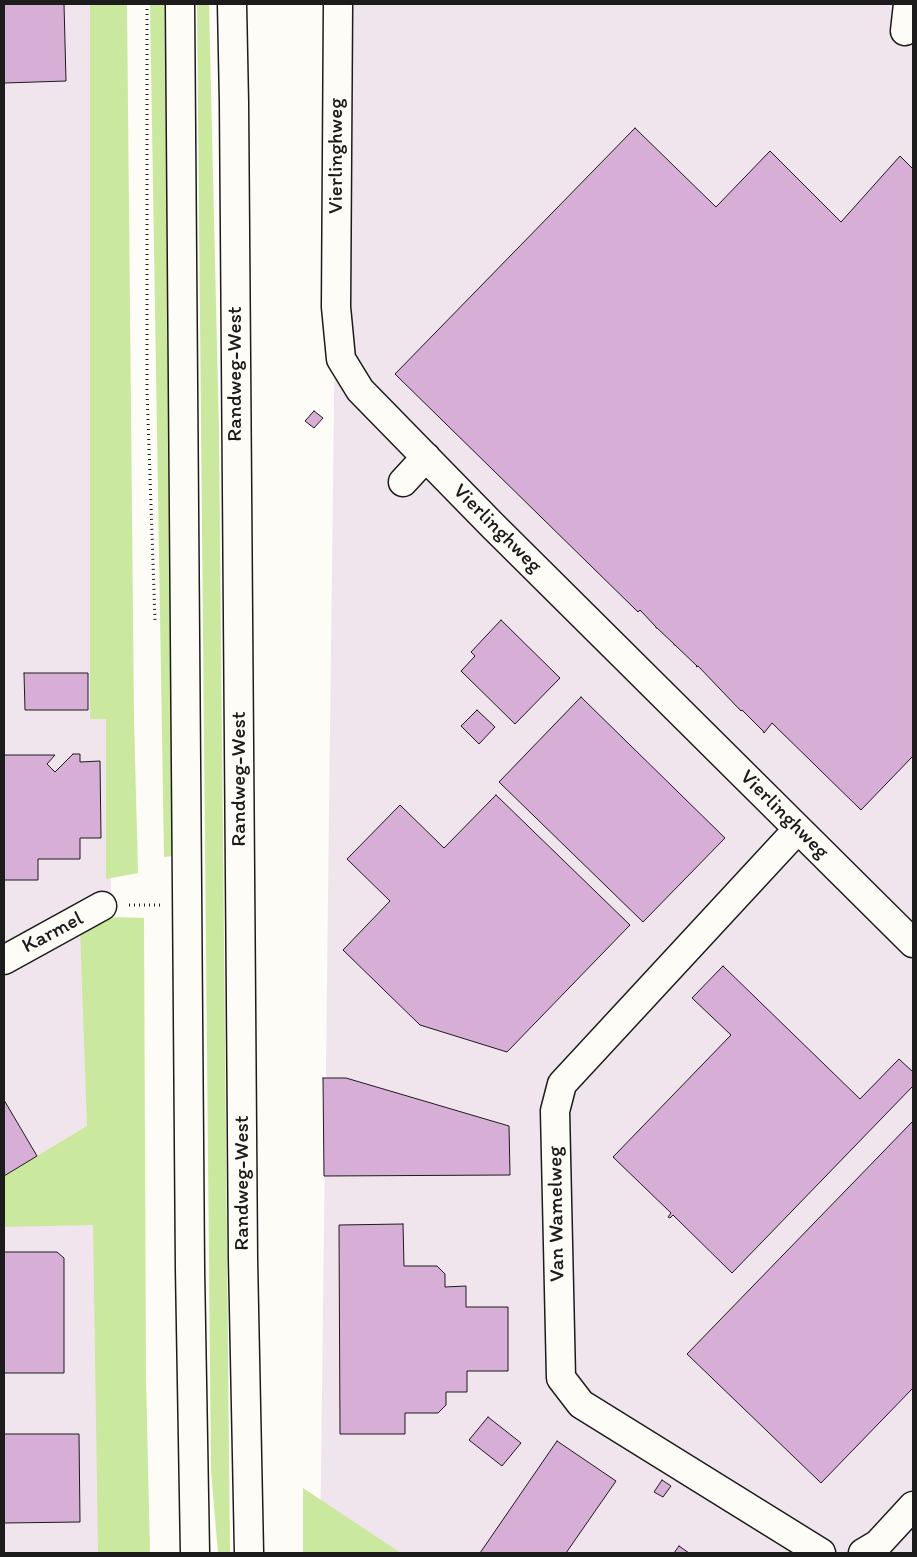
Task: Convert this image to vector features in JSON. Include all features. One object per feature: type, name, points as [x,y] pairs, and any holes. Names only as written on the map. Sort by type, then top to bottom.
[{"type":"main road","points":[[180,4],[190,1269],[195,1553]]},
{"type":"main road","name":"Randweg-West","points":[[232,4],[243,1249],[249,1553]]},
{"type":"main road","name":"Vierlinghweg","points":[[338,4],[336,307],[341,359],[360,390],[913,943]]},
{"type":"main road","points":[[905,31],[908,4]]},
{"type":"main road","points":[[403,482],[426,457]]},
{"type":"main road","name":"Van Wamelweg","points":[[798,829],[562,1084],[555,1111],[561,1378],[581,1404],[821,1553]]},
{"type":"main road","name":"Karmel","points":[[4,960],[102,906]]},
{"type":"main road","points":[[863,1553],[878,1544],[913,1506]]},
{"type":"shaded area","points":[[4,4],[99,4],[120,1553],[4,1553]]},
{"type":"shaded area","points":[[325,4],[913,4],[913,1553],[320,1553],[337,153]]},
{"type":"green space","points":[[90,4],[127,4],[134,719],[138,873],[106,879],[106,719],[90,719]]},
{"type":"green space","points":[[150,4],[172,4],[183,855],[164,857]]},
{"type":"green space","points":[[197,4],[209,4],[219,432],[230,1553],[218,1553],[211,1470]]},
{"type":"green space","points":[[110,917],[144,918],[146,1378],[150,1553],[98,1553],[93,1225],[4,1227],[4,1176],[87,1126],[80,930]]},
{"type":"green space","points":[[303,1488],[401,1553],[303,1553]]},
{"type":"building","points":[[4,4],[64,4],[66,81],[4,83]]},
{"type":"building","points":[[635,128],[716,207],[770,151],[841,222],[900,156],[913,169],[913,756],[861,810],[772,723],[764,733],[698,666],[696,667],[640,610],[638,612],[395,374]]},
{"type":"building","points":[[314,411],[323,418],[314,428],[305,421]]},
{"type":"building","points":[[501,620],[560,678],[515,724],[461,671],[475,656],[471,652]]},
{"type":"building","points":[[24,673],[88,673],[88,710],[25,710]]},
{"type":"building","points":[[581,697],[725,838],[643,922],[499,782]]},
{"type":"building","points":[[477,710],[495,727],[479,744],[461,726]]},
{"type":"building","points":[[73,754],[80,754],[80,762],[100,761],[101,838],[80,838],[80,859],[38,859],[38,880],[4,880],[4,755],[55,755],[47,764],[55,772]]},
{"type":"building","points":[[496,795],[630,925],[507,1052],[420,1025],[343,950],[390,901],[347,859],[400,805],[444,848]]},
{"type":"building","points":[[723,966],[860,1099],[899,1059],[913,1072],[913,1086],[732,1273],[673,1215],[670,1218],[668,1217],[671,1213],[613,1157],[731,1035],[692,998]]},
{"type":"building","points":[[323,1078],[346,1078],[509,1126],[510,1175],[324,1176]]},
{"type":"building","points":[[4,1100],[37,1156],[4,1176]]},
{"type":"building","points":[[913,1121],[913,1388],[821,1483],[687,1354]]},
{"type":"building","points":[[403,1224],[404,1266],[437,1266],[445,1274],[445,1287],[466,1286],[466,1307],[508,1307],[508,1371],[467,1371],[467,1392],[446,1392],[446,1405],[438,1413],[405,1413],[405,1434],[340,1434],[339,1225]]},
{"type":"building","points":[[4,1252],[57,1252],[64,1258],[64,1373],[4,1373]]},
{"type":"building","points":[[488,1417],[521,1443],[502,1466],[469,1440]]},
{"type":"building","points":[[4,1434],[79,1434],[80,1522],[4,1523]]},
{"type":"building","points":[[557,1441],[616,1481],[566,1553],[480,1553]]},
{"type":"building","points":[[662,1480],[671,1486],[663,1497],[654,1492]]},
{"type":"building","points":[[679,1546],[689,1553],[674,1553]]}]
